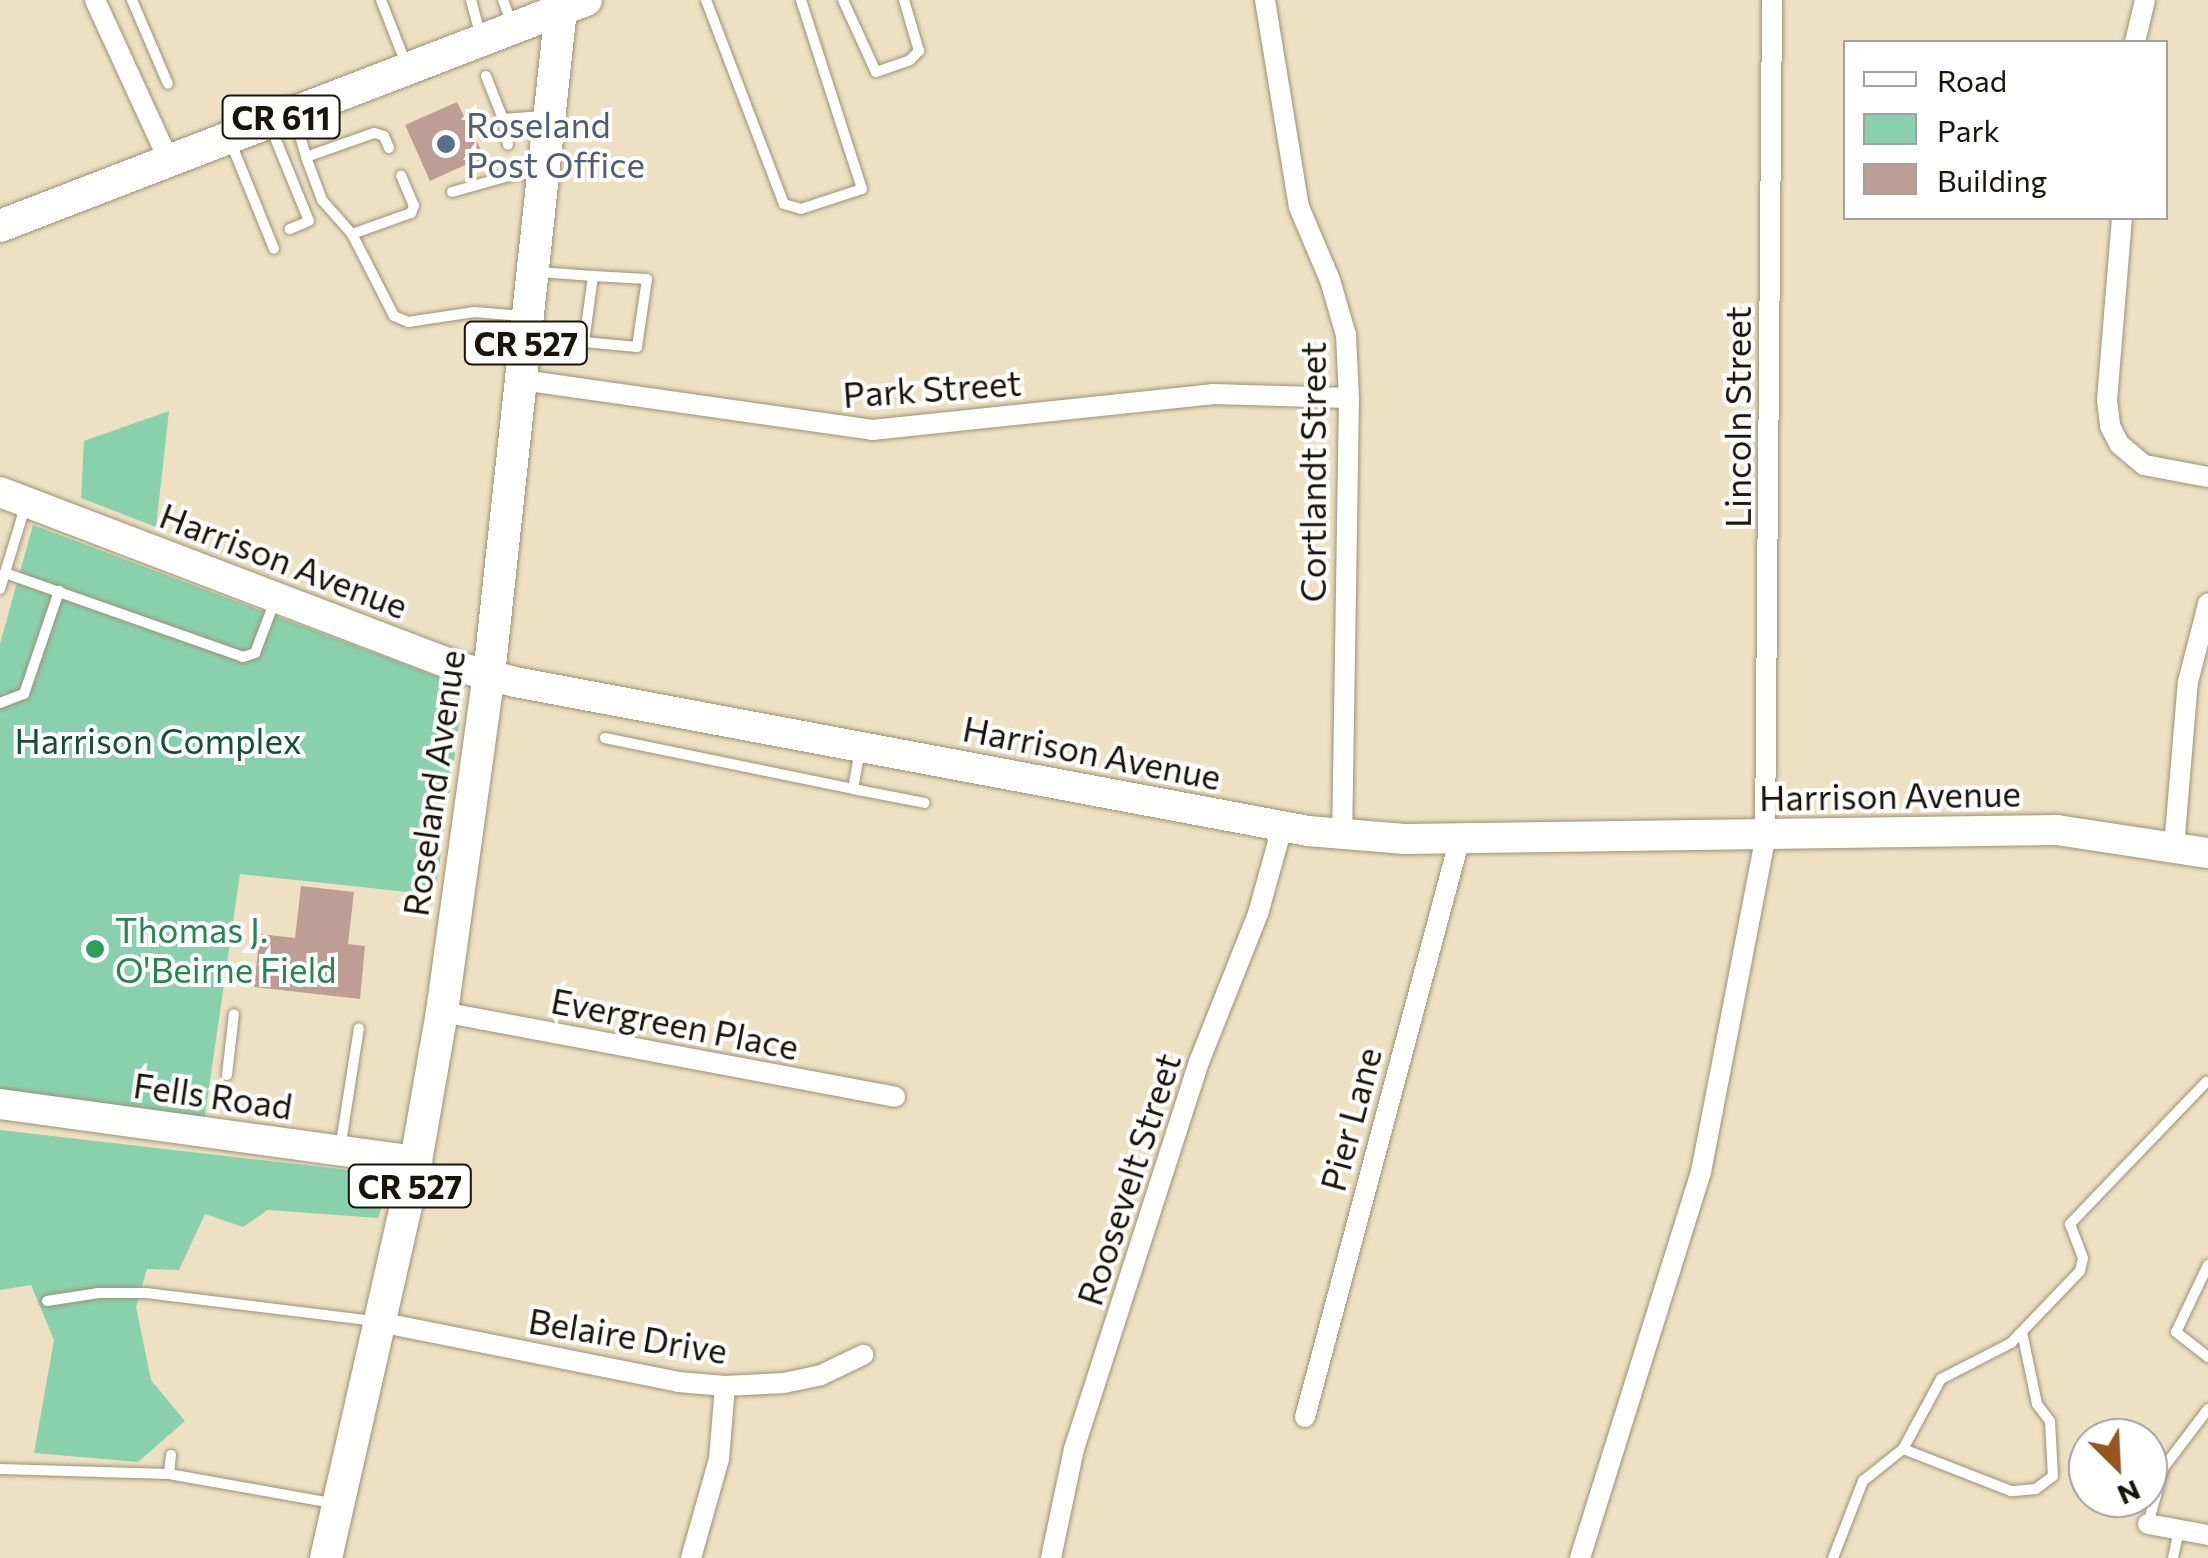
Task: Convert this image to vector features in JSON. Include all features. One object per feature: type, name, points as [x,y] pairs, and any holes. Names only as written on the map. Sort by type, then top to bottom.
[{"type":"main road","name":"CR 611","points":[[0,226],[482,40],[508,14],[574,5]]},
{"type":"main road","name":"Roseland Avenue","points":[[326,1558],[416,1161],[442,1012],[489,675],[549,116],[574,5]]},
{"type":"street","name":"Cortlandt Street","points":[[1265,0],[1299,207],[1340,308],[1346,335],[1350,398],[1342,835]]},
{"type":"street","name":"Lincoln Street","points":[[1766,834],[1772,0]]},
{"type":"street","points":[[2135,40],[2145,0]]},
{"type":"street","points":[[98,1],[169,161]]},
{"type":"street","points":[[2122,220],[2108,400],[2110,426],[2128,454],[2144,465],[2208,477]]},
{"type":"street","name":"Park Street","points":[[522,380],[832,428],[872,430],[1212,394],[1350,398]]},
{"type":"street","name":"Harrison Avenue","points":[[13,497],[489,675],[1276,825],[1342,835],[1460,838],[2057,830],[2208,853]]},
{"type":"street","points":[[2174,847],[2188,682],[2208,604]]},
{"type":"street","name":"Roosevelt Street","points":[[1052,1558],[1074,1449],[1199,1062],[1258,914],[1278,842],[1276,825]]},
{"type":"street","points":[[1580,1558],[1701,1172],[1766,834]]},
{"type":"street","name":"Pier Lane","points":[[1306,1417],[1460,838]]},
{"type":"street","name":"Evergreen Place","points":[[442,1012],[895,1098]]},
{"type":"street","name":"Fells Road","points":[[0,1104],[416,1161]]},
{"type":"street","name":"Belaire Drive","points":[[379,1322],[678,1382],[725,1386],[784,1383],[821,1374],[863,1355]]},
{"type":"street","points":[[692,1558],[720,1459],[725,1386]]},
{"type":"street","points":[[2148,1524],[2208,1535]]},
{"type":"lane","points":[[132,0],[168,84]]},
{"type":"lane","points":[[380,0],[408,68]]},
{"type":"lane","points":[[471,0],[482,40]]},
{"type":"lane","points":[[706,0],[784,204],[802,209],[862,188],[801,0]]},
{"type":"lane","points":[[843,0],[876,72],[910,60],[919,52],[904,0]]},
{"type":"lane","points":[[486,76],[503,119],[508,145]]},
{"type":"lane","points":[[503,119],[549,116]]},
{"type":"lane","points":[[281,117],[306,158],[322,200],[352,234],[394,316],[408,322],[474,312],[528,316]]},
{"type":"lane","points":[[281,117],[308,221],[290,230]]},
{"type":"lane","points":[[306,158],[374,133],[384,136],[389,148]]},
{"type":"lane","points":[[229,138],[274,249]]},
{"type":"lane","points":[[452,192],[512,174],[543,173]]},
{"type":"lane","points":[[352,234],[412,213],[414,206],[401,176]]},
{"type":"lane","points":[[533,272],[647,279],[637,347],[584,342],[593,276]]},
{"type":"lane","points":[[0,589],[13,497]]},
{"type":"lane","points":[[5,573],[243,657],[255,652],[276,597]]},
{"type":"lane","points":[[0,703],[24,694],[59,590]]},
{"type":"lane","points":[[605,738],[924,803]]},
{"type":"lane","points":[[852,789],[861,746]]},
{"type":"lane","points":[[227,1075],[234,1014]]},
{"type":"lane","points":[[340,1150],[359,1028]]},
{"type":"lane","points":[[1834,1558],[1862,1482],[1903,1449],[1941,1379],[2011,1343],[2080,1271],[2083,1258],[2070,1224],[2208,1083]]},
{"type":"lane","points":[[2208,1265],[2176,1332],[2208,1358]]},
{"type":"lane","points":[[46,1301],[98,1293],[146,1293],[379,1322]]},
{"type":"lane","points":[[1903,1449],[2010,1491],[2036,1489],[2053,1476],[2050,1421],[2038,1404],[2022,1332]]},
{"type":"lane","points":[[2148,1524],[2164,1467],[2208,1409]]},
{"type":"lane","points":[[169,1474],[171,1455]]},
{"type":"lane","points":[[0,1469],[169,1474],[338,1504]]},
{"type":"lane","points":[[2174,1558],[2179,1530]]},
{"type":"green space","points":[[169,411],[156,527],[81,498],[84,441]]},
{"type":"green space","name":"Harrison Complex","points":[[33,525],[449,681],[459,685],[463,696],[435,895],[240,874],[204,1122],[0,1096],[0,644]]},
{"type":"green space","points":[[0,1130],[357,1171],[392,1180],[378,1218],[268,1210],[243,1227],[205,1214],[179,1270],[147,1269],[136,1307],[151,1380],[185,1421],[138,1462],[34,1453],[54,1340],[31,1285],[0,1290]]},
{"type":"building","name":"Roseland Post Office","points":[[457,102],[487,162],[468,171],[465,165],[430,181],[405,125]]},
{"type":"building","points":[[301,886],[354,892],[348,944],[365,946],[360,999],[254,987],[260,934],[295,938]]},
{"type":"place","name":"Roseland Post Office","points":[[446,144]]},
{"type":"place","name":"Thomas J. O'Beirne Field","points":[[95,949]]}]
